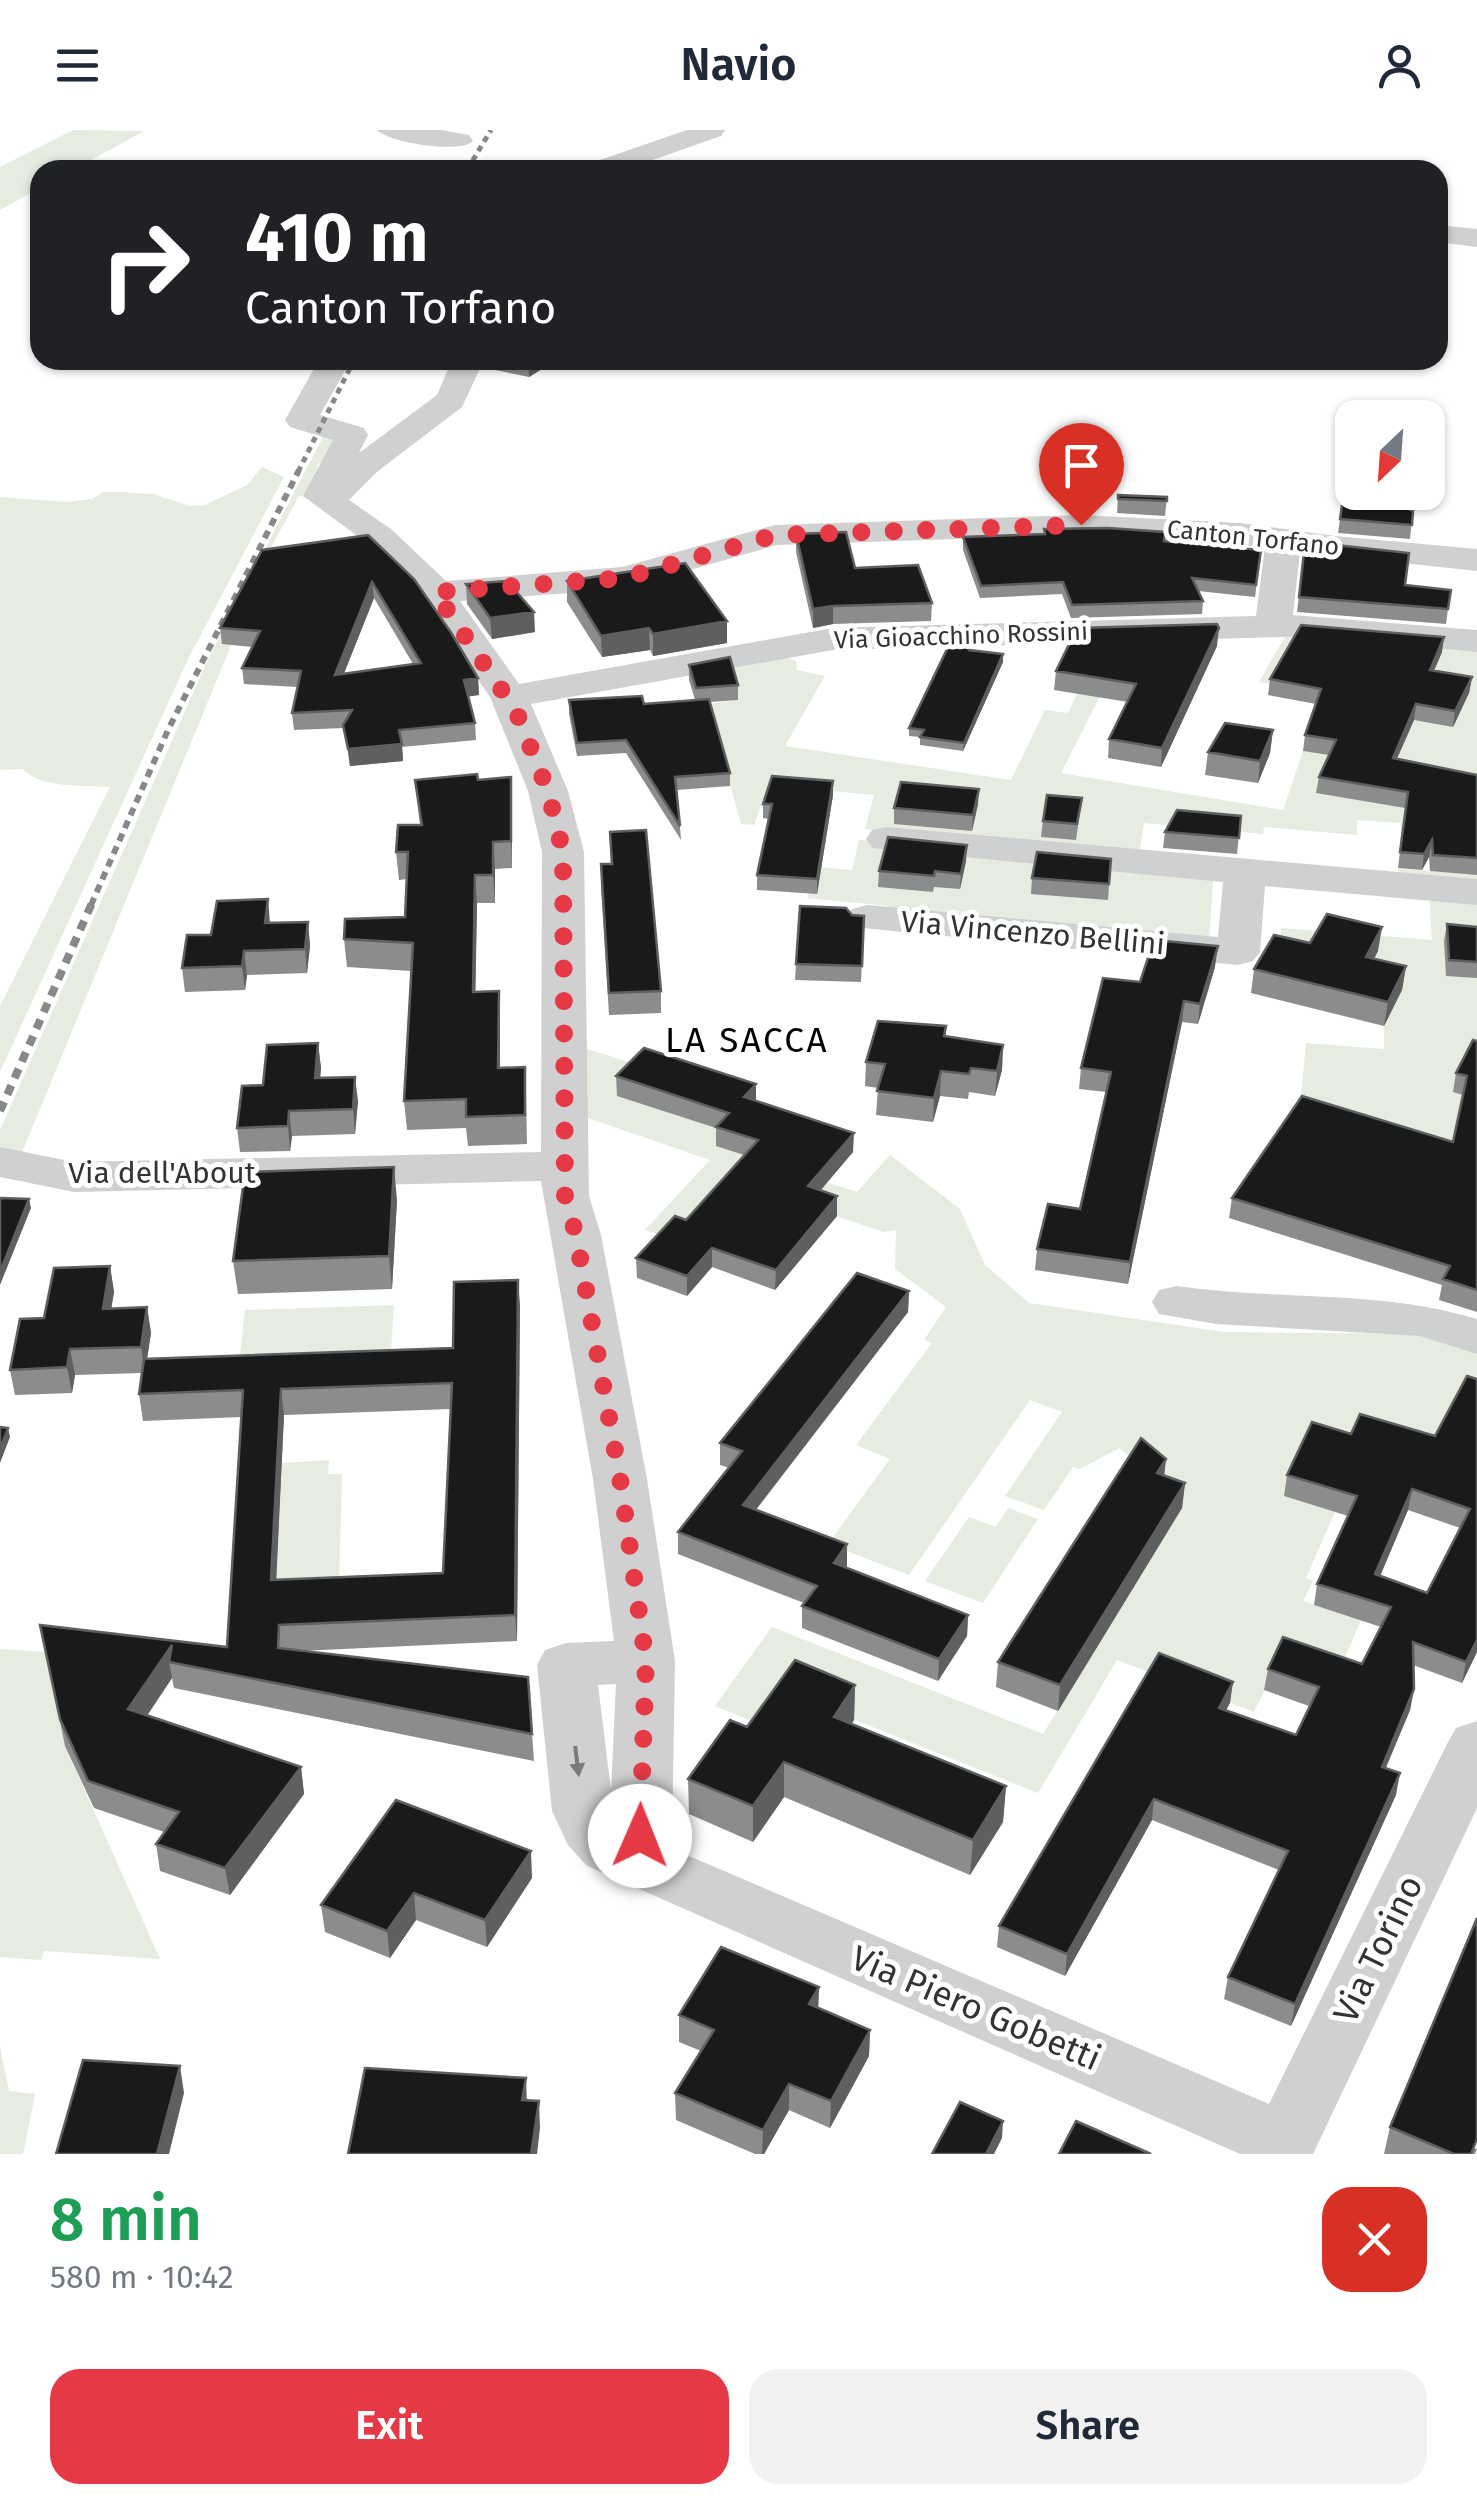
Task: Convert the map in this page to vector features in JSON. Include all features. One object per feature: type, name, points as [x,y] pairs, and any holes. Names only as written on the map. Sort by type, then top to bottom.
[{"type":"street","points":[[390,130],[464,135],[449,160]]},
{"type":"street","points":[[626,160],[712,130]]},
{"type":"street","points":[[1448,235],[1477,238]]},
{"type":"street","points":[[328,370],[300,420],[352,435],[320,496],[380,536],[435,592],[509,697],[548,791],[563,852],[565,1196],[576,1235],[620,1478],[646,1661],[640,1836],[648,1853],[667,1874]]},
{"type":"street","points":[[328,502],[366,464],[451,418],[465,370]]},
{"type":"street","name":"Canton Torfano","points":[[435,592],[624,578],[776,535],[1081,525],[1240,533],[1477,560]]},
{"type":"street","points":[[1272,625],[1284,539]]},
{"type":"street","name":"Via Gioacchino Rossini","points":[[509,697],[833,639],[1317,625],[1477,642]]},
{"type":"street","points":[[887,839],[1477,892]]},
{"type":"street","name":"Via Vincenzo Bellini","points":[[867,918],[1238,952],[1245,871]]},
{"type":"street","name":"Via dell'About","points":[[0,1162],[74,1177],[564,1166]]},
{"type":"street","points":[[1177,1302],[1422,1320],[1477,1337]]},
{"type":"street","name":"Via Piero Gobetti","points":[[646,1661],[566,1664],[583,1811],[590,1828],[609,1849],[1282,2148]]},
{"type":"street","name":"Via Torino","points":[[1282,2148],[1474,1755]]},
{"type":"shaded area","points":[[73,130],[144,131],[91,160],[30,160],[30,194],[0,210],[0,167]]},
{"type":"shaded area","points":[[325,433],[336,436],[324,461],[318,464],[310,497],[299,496],[238,608],[246,609],[21,1155],[0,1151],[0,1130],[208,659]]},
{"type":"shaded area","points":[[262,467],[284,477],[189,657],[0,1072],[0,1006],[110,787],[52,783],[23,769],[0,770],[0,497],[66,502],[92,499],[103,492],[122,492],[153,494],[190,506],[205,505],[247,485]]},
{"type":"shaded area","points":[[1288,631],[1477,648],[1477,885],[1399,879],[1398,869],[1451,872],[1449,848],[1402,837],[1400,823],[1357,820],[1357,835],[1264,827],[1263,834],[1144,823],[1139,857],[865,829],[874,795],[768,785],[754,825],[741,824],[707,704],[738,700],[688,674],[777,654],[796,661],[797,670],[825,676],[785,746],[1011,780],[1045,710],[1068,713],[1079,689],[1102,692],[1061,773],[1283,810],[1303,751],[1327,754],[1347,691],[1259,682]]},
{"type":"shaded area","points":[[859,840],[1214,870],[1209,941],[887,913],[888,906],[807,898],[821,867],[852,870]]},
{"type":"shaded area","points":[[1429,895],[1477,899],[1477,1061],[1453,1092],[1477,1099],[1450,1162],[1299,1116],[1306,1043],[1384,1049],[1384,1026],[1402,991],[1362,981],[1377,951],[1281,961],[1281,928],[1432,940]]},
{"type":"shaded area","points":[[581,1047],[645,1067],[729,1133],[718,1146],[857,1192],[890,1155],[960,1209],[985,1265],[1029,1303],[1224,1332],[1430,1334],[1477,1349],[1477,1455],[1356,1435],[1284,1496],[1335,1512],[1306,1578],[1313,1581],[1303,1601],[1361,1620],[1336,1678],[1280,1658],[1254,1712],[1117,1660],[1038,1793],[795,1696],[771,1729],[715,1706],[772,1627],[1043,1734],[1181,1508],[1163,1483],[1119,1448],[1080,1469],[1073,1467],[1044,1510],[1005,1496],[1062,1412],[1030,1400],[909,1575],[828,1544],[890,1459],[856,1445],[932,1343],[924,1340],[946,1307],[895,1269],[896,1230],[883,1232],[788,1199],[694,1231],[661,1235],[645,1230],[710,1160],[585,1117]]},
{"type":"shaded area","points":[[394,1305],[390,1367],[238,1372],[245,1310]]},
{"type":"shaded area","points":[[329,1460],[328,1474],[342,1474],[339,1590],[275,1607],[282,1463]]},
{"type":"shaded area","points":[[1008,1508],[1038,1519],[983,1603],[925,1581],[969,1517],[996,1527]]},
{"type":"shaded area","points":[[0,1649],[45,1652],[65,1746],[160,1959],[44,1951],[41,1960],[0,1957]]},
{"type":"shaded area","points":[[0,2047],[9,2091],[35,2094],[23,2154],[0,2154]]},
{"type":"building","points":[[1118,495],[1167,497],[1167,501],[1118,499]]},
{"type":"building","points":[[1341,510],[1413,511],[1412,525],[1340,519]]},
{"type":"building","points":[[1108,528],[1165,532],[1164,541],[1261,550],[1256,585],[1192,578],[1203,601],[1072,605],[1063,582],[981,586],[963,537]]},
{"type":"building","points":[[846,532],[855,568],[918,565],[932,603],[813,609],[796,534]]},
{"type":"building","points":[[368,535],[414,579],[478,678],[464,680],[475,723],[399,730],[402,744],[348,749],[343,725],[352,710],[292,713],[301,671],[242,668],[260,631],[220,628],[262,550]],"holes":[[[372,582],[421,663],[335,675]]]},
{"type":"building","points":[[1336,545],[1409,553],[1405,585],[1451,590],[1448,609],[1299,597],[1304,552],[1335,556]]},
{"type":"building","points":[[685,563],[727,621],[653,634],[649,628],[601,636],[567,581]]},
{"type":"building","points":[[507,581],[534,612],[490,618],[466,584]]},
{"type":"building","points":[[1217,624],[1219,628],[1162,748],[1109,739],[1136,684],[1056,671],[1077,628]]},
{"type":"building","points":[[1301,625],[1444,637],[1430,670],[1472,677],[1455,711],[1416,704],[1393,758],[1477,775],[1477,858],[1433,855],[1432,840],[1424,854],[1400,852],[1408,792],[1319,777],[1336,740],[1305,735],[1321,689],[1270,679]]},
{"type":"building","points":[[966,642],[969,650],[1003,654],[964,743],[920,737],[924,730],[909,728],[950,643]]},
{"type":"building","points":[[730,657],[738,685],[696,688],[689,665]]},
{"type":"building","points":[[642,696],[644,704],[709,699],[730,773],[675,777],[680,826],[626,740],[577,743],[569,700]]},
{"type":"building","points":[[1225,723],[1273,730],[1260,761],[1208,752]]},
{"type":"building","points":[[477,774],[478,780],[511,777],[511,841],[493,842],[493,875],[475,875],[473,992],[499,991],[498,1068],[525,1067],[525,1115],[466,1117],[466,1099],[404,1101],[413,943],[344,939],[345,919],[405,917],[408,852],[396,852],[398,825],[422,825],[415,780]]},
{"type":"building","points":[[772,776],[833,781],[817,879],[757,875],[772,804],[763,804]]},
{"type":"building","points":[[901,782],[979,789],[973,815],[894,808]]},
{"type":"building","points":[[1047,795],[1082,798],[1077,824],[1043,821]]},
{"type":"building","points":[[1177,810],[1241,816],[1239,838],[1165,832]]},
{"type":"building","points":[[646,830],[661,991],[609,993],[601,864],[612,864],[610,832]]},
{"type":"building","points":[[888,837],[967,845],[961,874],[879,871]]},
{"type":"building","points":[[1037,852],[1111,859],[1109,884],[1032,878]]},
{"type":"building","points":[[268,899],[265,923],[308,922],[305,949],[244,951],[242,966],[182,968],[187,935],[211,935],[217,901]]},
{"type":"building","points":[[800,906],[846,908],[852,915],[864,916],[862,966],[796,964]]},
{"type":"building","points":[[1327,914],[1382,927],[1366,957],[1406,966],[1388,1002],[1254,969],[1274,935],[1310,943]]},
{"type":"building","points":[[1447,924],[1477,927],[1477,962],[1449,960]]},
{"type":"building","points":[[1154,940],[1218,946],[1200,1004],[1184,1001],[1130,1262],[1037,1249],[1048,1204],[1080,1209],[1111,1072],[1081,1068],[1103,978],[1140,982]]},
{"type":"building","points":[[878,1021],[946,1026],[944,1036],[1003,1045],[997,1071],[941,1071],[934,1098],[877,1091],[885,1064],[866,1062]]},
{"type":"building","points":[[1473,1040],[1477,1041],[1477,1290],[1443,1279],[1450,1266],[1232,1198],[1302,1096],[1453,1142],[1467,1076],[1456,1073]]},
{"type":"building","points":[[318,1043],[315,1078],[355,1077],[353,1109],[289,1111],[288,1126],[237,1128],[242,1086],[263,1085],[267,1045]]},
{"type":"building","points":[[644,1048],[756,1084],[744,1097],[854,1133],[808,1186],[837,1196],[776,1270],[712,1248],[687,1276],[636,1258],[675,1216],[686,1220],[758,1140],[716,1127],[729,1113],[616,1076]]},
{"type":"building","points":[[394,1167],[389,1256],[233,1261],[245,1172]]},
{"type":"building","points":[[0,1198],[29,1199],[0,1272]]},
{"type":"building","points":[[110,1266],[103,1309],[147,1307],[141,1347],[70,1349],[67,1367],[10,1370],[20,1319],[44,1318],[54,1268]]},
{"type":"building","points":[[857,1273],[909,1291],[743,1505],[847,1544],[834,1563],[968,1615],[939,1659],[802,1606],[817,1586],[678,1532],[742,1451],[720,1443]]},
{"type":"building","points":[[518,1280],[515,1615],[279,1625],[278,1648],[528,1677],[532,1734],[169,1662],[172,1645],[128,1709],[301,1767],[225,1868],[156,1844],[179,1812],[88,1781],[60,1719],[40,1625],[227,1647],[243,1390],[139,1394],[144,1359],[453,1348],[454,1282]],"holes":[[[452,1383],[443,1573],[271,1580],[281,1389]]]},
{"type":"building","points":[[1467,1376],[1477,1379],[1477,1640],[1466,1662],[1413,1642],[1414,1689],[1382,1767],[1400,1773],[1295,2004],[1228,1977],[1288,1851],[1154,1799],[1067,1954],[999,1926],[1159,1653],[1233,1682],[1219,1708],[1296,1735],[1319,1687],[1268,1669],[1283,1637],[1362,1664],[1391,1607],[1317,1584],[1357,1496],[1287,1475],[1312,1422],[1351,1434],[1360,1414],[1435,1436]],"holes":[[[1412,1489],[1470,1509],[1427,1593],[1375,1574]]]},
{"type":"building","points":[[0,1427],[8,1428],[0,1449]]},
{"type":"building","points":[[1141,1438],[1166,1459],[1157,1473],[1185,1483],[1060,1685],[998,1662]]},
{"type":"building","points":[[795,1660],[855,1685],[834,1717],[1006,1786],[973,1840],[784,1762],[753,1806],[688,1779],[730,1720],[747,1727]]},
{"type":"building","points":[[396,1800],[531,1851],[485,1920],[414,1893],[387,1931],[321,1905]]},
{"type":"building","points":[[1477,1918],[1477,2139],[1471,2154],[1454,2154],[1390,2127]]},
{"type":"building","points":[[721,1947],[819,1987],[809,2004],[870,2030],[831,2101],[789,2084],[763,2130],[675,2093],[714,2030],[679,2015]]},
{"type":"building","points":[[83,2060],[180,2066],[157,2154],[56,2154]]},
{"type":"building","points":[[365,2068],[526,2078],[522,2100],[539,2101],[531,2154],[348,2154]]},
{"type":"building","points":[[960,2102],[1003,2121],[986,2154],[932,2154]]},
{"type":"building","points":[[1076,2121],[1151,2154],[1059,2154]]},
{"type":"railway","points":[[473,160],[491,130]]},
{"type":"railway","points":[[299,470],[349,370]]},
{"type":"railway","points":[[91,905],[168,730],[299,470]]},
{"type":"railway","points":[[0,1111],[92,903]]},
{"type":"district","name":"LA SACCA","points":[[747,1040]]},
{"type":"route","points":[[640,1836],[646,1661],[620,1478],[576,1235],[565,1196],[563,852],[548,791],[516,711],[435,592],[624,578],[776,535],[1081,525]]}]
